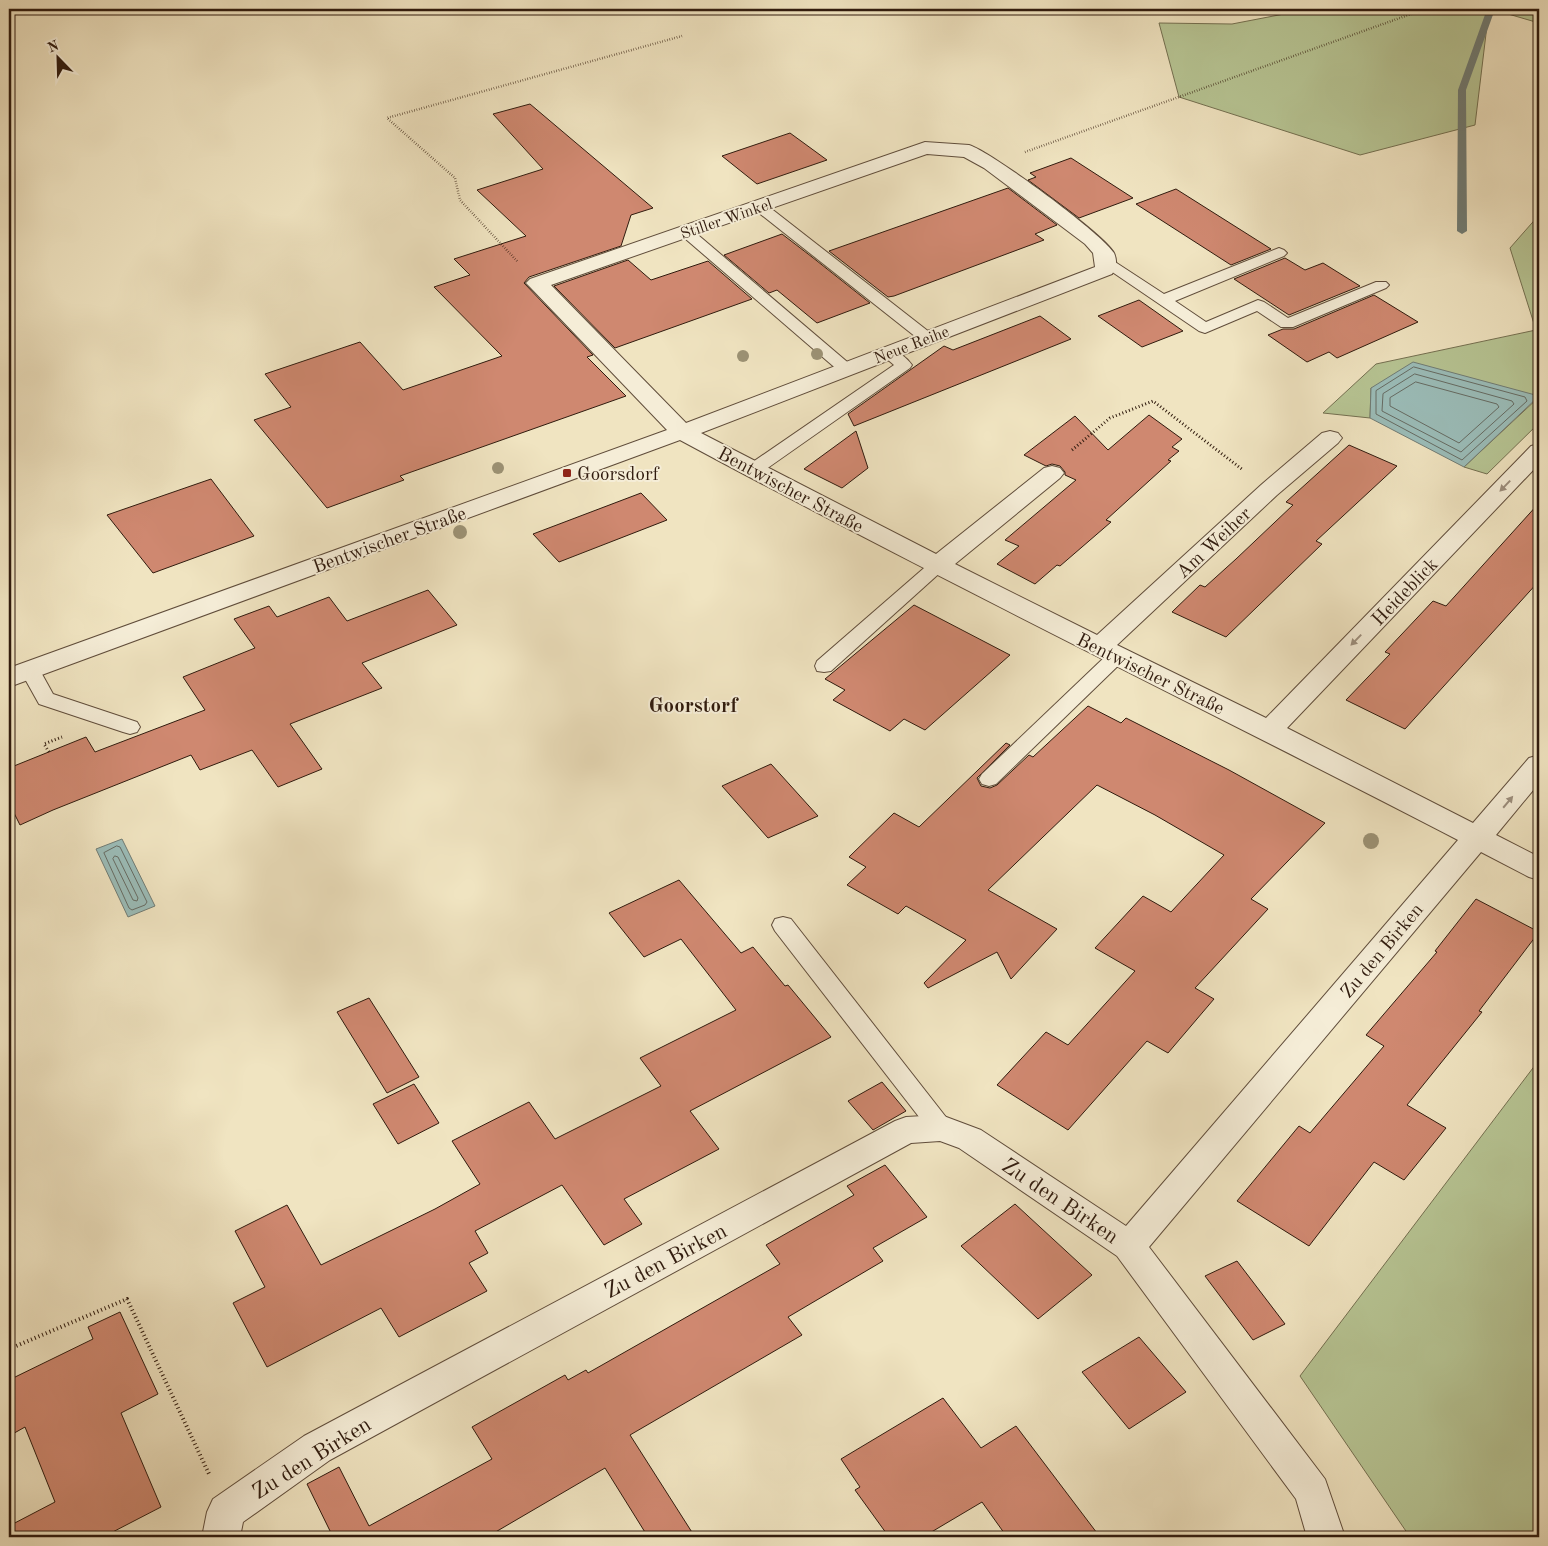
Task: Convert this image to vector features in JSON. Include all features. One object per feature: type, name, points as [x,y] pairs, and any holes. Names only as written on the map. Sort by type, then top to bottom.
[{"type":"street","name":"Stiller Winkel","points":[[538,283],[925,148],[969,151],[991,164],[1092,240],[1105,253],[1107,263]]},
{"type":"street","name":"Neue Reihe","points":[[682,432],[1105,270],[1107,263]]},
{"type":"street","points":[[538,283],[682,432]]},
{"type":"street","name":"Bentwischer Straße","points":[[19,674],[682,432],[937,566],[1269,731],[1539,869]]},
{"type":"street","name":"Am Weiher","points":[[1108,652],[1269,490],[1330,438]]},
{"type":"street","name":"Heideblick","points":[[1269,731],[1539,451]]},
{"type":"street","points":[[937,566],[1052,473]]},
{"type":"street","points":[[1476,838],[1539,766]]},
{"type":"street","name":"Zu den Birken","points":[[1129,1246],[1476,838]]},
{"type":"street","name":"Zu den Birken","points":[[224,1524],[317,1448],[897,1134],[906,1130],[940,1128],[970,1139],[1129,1246],[1312,1491],[1326,1537]]},
{"type":"lane","points":[[759,206],[927,338]]},
{"type":"lane","points":[[686,232],[846,369]]},
{"type":"lane","points":[[1163,300],[1279,253]]},
{"type":"lane","points":[[1107,263],[1205,328],[1258,305],[1287,324],[1381,285]]},
{"type":"lane","points":[[753,470],[904,365],[888,353]]},
{"type":"lane","points":[[824,666],[937,566]]},
{"type":"lane","points":[[989,780],[1108,652]]},
{"type":"lane","points":[[19,674],[46,699],[130,727]]},
{"type":"lane","points":[[783,925],[940,1128]]},
{"type":"path","points":[[991,164],[1425,9]]},
{"type":"path","points":[[538,283],[460,200],[455,178],[387,118],[682,36]]},
{"type":"path","points":[[1052,473],[1058,463],[1110,418],[1153,401],[1269,490]]},
{"type":"path","points":[[9,1349],[127,1299],[224,1524]]},
{"type":"green space","points":[[1310,9],[1489,9],[1475,125],[1360,155],[1179,97],[1159,23],[1232,24]]},
{"type":"green space","points":[[1491,9],[1539,9],[1539,23]]},
{"type":"green space","points":[[1539,215],[1539,397],[1371,388],[1370,418],[1323,413],[1376,364],[1536,330],[1510,248]]},
{"type":"green space","points":[[1539,397],[1539,423],[1487,474],[1464,467]]},
{"type":"green space","points":[[1539,1060],[1539,1537],[1410,1537],[1300,1376]]},
{"type":"water","points":[[1413,362],[1539,396],[1464,467],[1370,418],[1371,388]]},
{"type":"water","points":[[122,839],[155,906],[128,917],[96,849]]},
{"type":"building","points":[[530,104],[653,208],[631,215],[621,246],[529,277],[524,283],[593,355],[587,357],[626,396],[400,476],[404,480],[327,508],[254,420],[291,407],[265,374],[360,342],[403,390],[502,356],[434,287],[470,275],[454,259],[526,236],[477,190],[543,169],[493,114]]},
{"type":"building","points":[[790,133],[827,160],[757,184],[722,156]]},
{"type":"building","points":[[1071,158],[1133,198],[1079,218],[1028,180],[1036,177],[1030,173]]},
{"type":"building","points":[[1008,188],[1057,225],[1035,234],[1044,240],[894,296],[888,297],[829,251]]},
{"type":"building","points":[[1176,189],[1271,249],[1231,265],[1136,204]]},
{"type":"building","points":[[782,234],[870,303],[817,323],[777,290],[769,293],[724,255]]},
{"type":"building","points":[[1285,258],[1305,270],[1323,263],[1360,286],[1289,315],[1234,279]]},
{"type":"building","points":[[628,260],[651,280],[708,261],[752,299],[615,348],[554,286]]},
{"type":"building","points":[[1374,295],[1418,322],[1337,358],[1329,352],[1307,362],[1268,335],[1283,329],[1294,329]]},
{"type":"building","points":[[1139,300],[1183,331],[1142,347],[1098,316]]},
{"type":"building","points":[[1040,316],[1071,339],[854,426],[848,414],[944,346],[953,350]]},
{"type":"building","points":[[1149,415],[1182,439],[1172,447],[1179,451],[1168,460],[1171,461],[1106,520],[1111,522],[1060,566],[1057,565],[1035,584],[997,564],[1019,546],[1005,540],[1076,480],[1065,475],[1060,466],[1052,464],[1046,466],[1024,455],[1075,416],[1108,450]]},
{"type":"building","points":[[856,431],[868,468],[842,488],[804,469]]},
{"type":"building","points":[[1349,445],[1397,466],[1316,541],[1322,544],[1226,637],[1172,612],[1200,585],[1205,587],[1236,559],[1293,505],[1286,502]]},
{"type":"building","points":[[211,479],[254,536],[153,573],[107,515]]},
{"type":"building","points":[[641,493],[667,520],[559,562],[533,534]]},
{"type":"building","points":[[1539,503],[1539,581],[1405,729],[1346,700],[1390,654],[1385,652],[1433,601],[1446,606]]},
{"type":"building","points":[[428,590],[457,625],[362,663],[382,688],[290,724],[322,769],[278,787],[252,750],[200,770],[191,755],[20,825],[9,803],[9,768],[86,737],[95,752],[205,710],[183,677],[255,648],[234,619],[269,606],[277,617],[329,597],[347,621]]},
{"type":"building","points":[[914,605],[1010,655],[925,730],[904,719],[890,731],[833,700],[845,690],[825,679]]},
{"type":"building","points":[[1088,706],[1121,723],[1126,718],[1229,770],[1325,823],[1251,899],[1268,909],[1195,988],[1214,999],[1168,1053],[1147,1041],[1068,1130],[997,1085],[1046,1032],[1068,1045],[1135,971],[1095,948],[1143,896],[1171,912],[1224,855],[1155,815],[1097,785],[988,890],[1057,929],[1011,979],[997,952],[928,988],[924,983],[966,940],[906,906],[898,914],[847,885],[866,867],[849,857],[894,813],[919,827],[1006,743],[1010,745],[977,778],[981,786],[990,788],[997,785],[1029,755],[1033,757]]},
{"type":"building","points":[[771,764],[818,816],[768,838],[722,786]]},
{"type":"building","points":[[679,880],[741,953],[753,947],[785,986],[788,985],[831,1037],[690,1111],[719,1149],[624,1199],[642,1224],[604,1245],[562,1185],[475,1231],[488,1253],[469,1263],[487,1291],[399,1337],[381,1308],[267,1367],[233,1303],[265,1287],[235,1231],[287,1205],[321,1265],[435,1209],[480,1184],[452,1141],[529,1102],[555,1139],[661,1086],[640,1058],[736,1010],[681,939],[644,957],[609,913]]},
{"type":"building","points":[[1476,899],[1539,932],[1479,1011],[1482,1012],[1407,1105],[1446,1128],[1404,1180],[1374,1162],[1309,1246],[1237,1201],[1299,1126],[1310,1133],[1384,1046],[1366,1035],[1437,952],[1435,951]]},
{"type":"building","points":[[369,998],[419,1077],[387,1093],[337,1012]]},
{"type":"building","points":[[882,1082],[906,1111],[873,1130],[848,1101]]},
{"type":"building","points":[[414,1084],[439,1123],[398,1144],[373,1104]]},
{"type":"building","points":[[885,1165],[927,1217],[873,1248],[883,1261],[788,1317],[802,1335],[630,1435],[695,1537],[648,1537],[605,1468],[487,1537],[333,1537],[307,1484],[339,1467],[369,1526],[492,1459],[472,1427],[565,1375],[568,1380],[586,1370],[588,1373],[780,1264],[766,1245],[854,1195],[847,1186]]},
{"type":"building","points":[[1015,1204],[1092,1275],[1038,1319],[961,1246]]},
{"type":"building","points":[[1237,1261],[1285,1324],[1253,1340],[1205,1276]]},
{"type":"building","points":[[120,1312],[158,1394],[121,1413],[161,1507],[103,1537],[9,1537],[9,1526],[55,1502],[25,1427],[9,1436],[9,1380],[93,1339],[88,1327]]},
{"type":"building","points":[[1139,1337],[1186,1392],[1129,1429],[1082,1372]]},
{"type":"building","points":[[943,1398],[981,1448],[1016,1426],[1100,1537],[1007,1537],[982,1502],[923,1537],[889,1537],[855,1490],[860,1487],[841,1459]]},
{"type":"waterway","points":[[1462,231],[1462,90],[1491,9]]},
{"type":"place","name":"Goorsdorf","points":[[567,473]]},
{"type":"district","name":"Goorstorf","points":[[693,705]]}]
